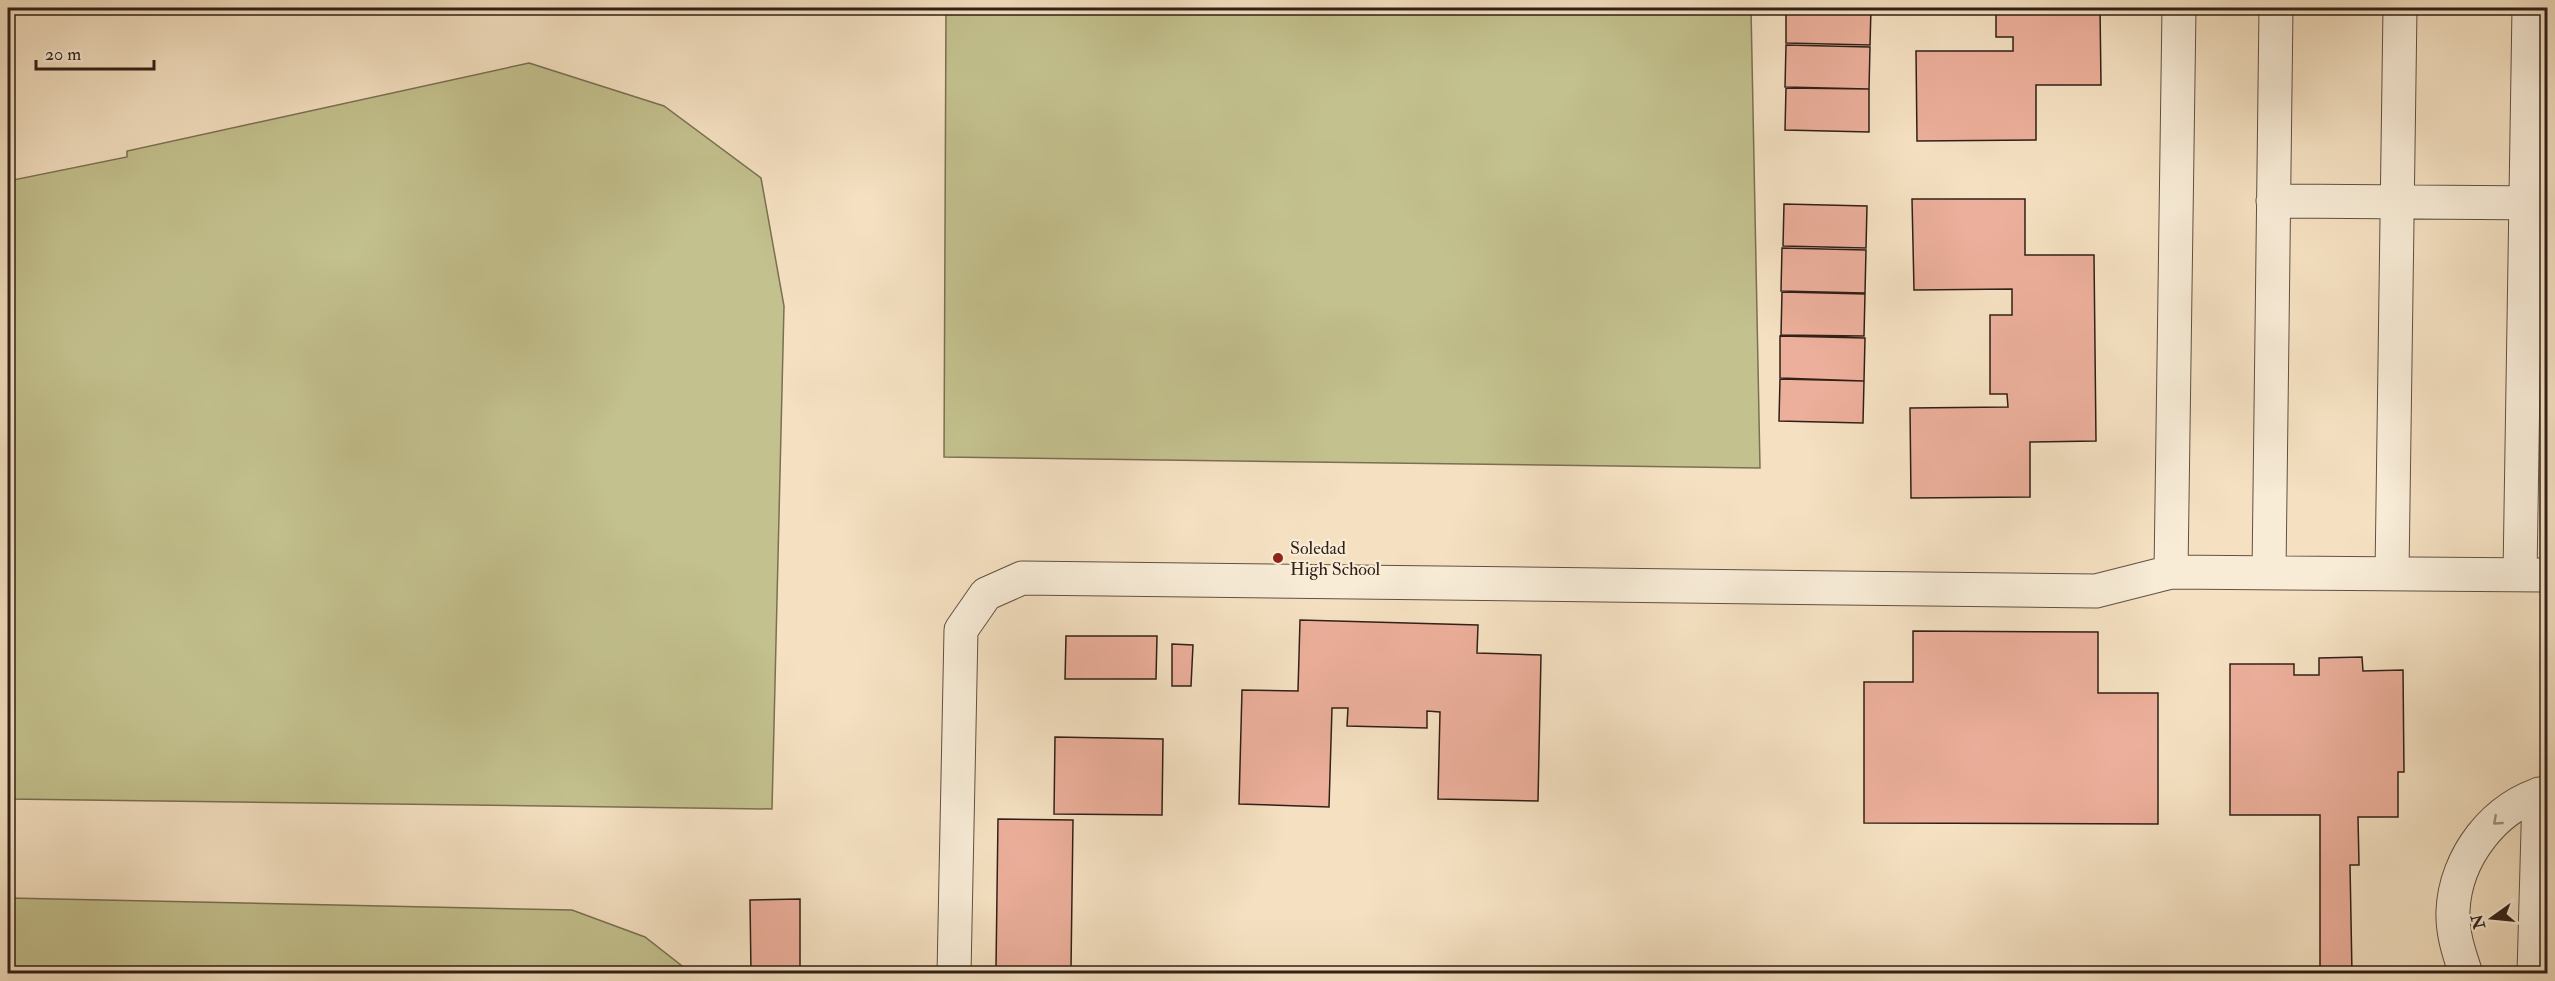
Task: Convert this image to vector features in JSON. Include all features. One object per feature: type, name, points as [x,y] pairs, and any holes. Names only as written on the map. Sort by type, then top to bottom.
[{"type":"lane","points":[[2171,572],[2179,8]]},
{"type":"lane","points":[[2269,573],[2276,8]]},
{"type":"lane","points":[[2392,574],[2400,8]]},
{"type":"lane","points":[[954,974],[961,630],[986,594],[1022,578],[2096,591],[2171,572],[2534,575],[2537,203],[2529,8]]},
{"type":"lane","points":[[2273,201],[2537,203]]},
{"type":"lane","points":[[2466,974],[2456,945],[2453,911],[2459,877],[2473,847],[2495,821],[2522,802],[2543,793],[2534,974]]},
{"type":"shaded area","points":[[946,8],[1751,8],[1760,468],[944,457]]},
{"type":"shaded area","points":[[529,63],[664,106],[761,178],[784,306],[772,809],[8,799],[8,181],[127,157],[127,151]]},
{"type":"shaded area","points":[[8,898],[572,910],[645,937],[691,973],[8,973]]},
{"type":"building","points":[[1786,8],[1871,8],[1870,45],[1786,43]]},
{"type":"building","points":[[1996,8],[2100,8],[2101,85],[2036,85],[2036,140],[1917,141],[1916,51],[2013,51],[2013,37],[1996,37]]},
{"type":"building","points":[[1786,45],[1870,47],[1869,89],[1785,87]]},
{"type":"building","points":[[1786,88],[1869,89],[1869,132],[1785,130]]},
{"type":"building","points":[[1912,199],[2025,199],[2025,255],[2094,255],[2096,441],[2030,442],[2030,497],[1911,498],[1910,408],[2008,407],[2007,394],[1990,394],[1990,315],[2012,315],[2012,289],[1914,290]]},
{"type":"building","points":[[1784,204],[1867,206],[1866,248],[1783,246]]},
{"type":"building","points":[[1782,248],[1866,250],[1865,293],[1781,291]]},
{"type":"building","points":[[1782,292],[1865,294],[1864,336],[1781,335]]},
{"type":"building","points":[[1780,336],[1865,338],[1864,381],[1780,378]]},
{"type":"building","points":[[1780,379],[1864,381],[1863,423],[1779,421]]},
{"type":"building","points":[[1300,620],[1478,625],[1477,653],[1541,655],[1538,801],[1438,799],[1440,712],[1427,711],[1427,728],[1347,726],[1348,708],[1332,708],[1329,807],[1239,804],[1242,690],[1298,691]]},
{"type":"building","points":[[1913,631],[2098,632],[2098,693],[2158,693],[2158,824],[1864,823],[1864,682],[1913,682]]},
{"type":"building","points":[[1066,636],[1157,636],[1156,679],[1065,679]]},
{"type":"building","points":[[1172,644],[1193,645],[1191,686],[1172,686]]},
{"type":"building","points":[[2362,657],[2363,671],[2403,670],[2404,772],[2398,772],[2398,817],[2358,817],[2359,865],[2350,865],[2352,974],[2320,974],[2320,815],[2230,815],[2230,664],[2294,664],[2294,675],[2319,675],[2319,658]]},
{"type":"building","points":[[1055,737],[1163,739],[1162,815],[1054,814]]},
{"type":"building","points":[[998,819],[1073,820],[1071,969],[996,968]]},
{"type":"building","points":[[800,899],[800,974],[751,974],[750,900]]},
{"type":"place","name":"Soledad High School","points":[[1278,558]]}]
